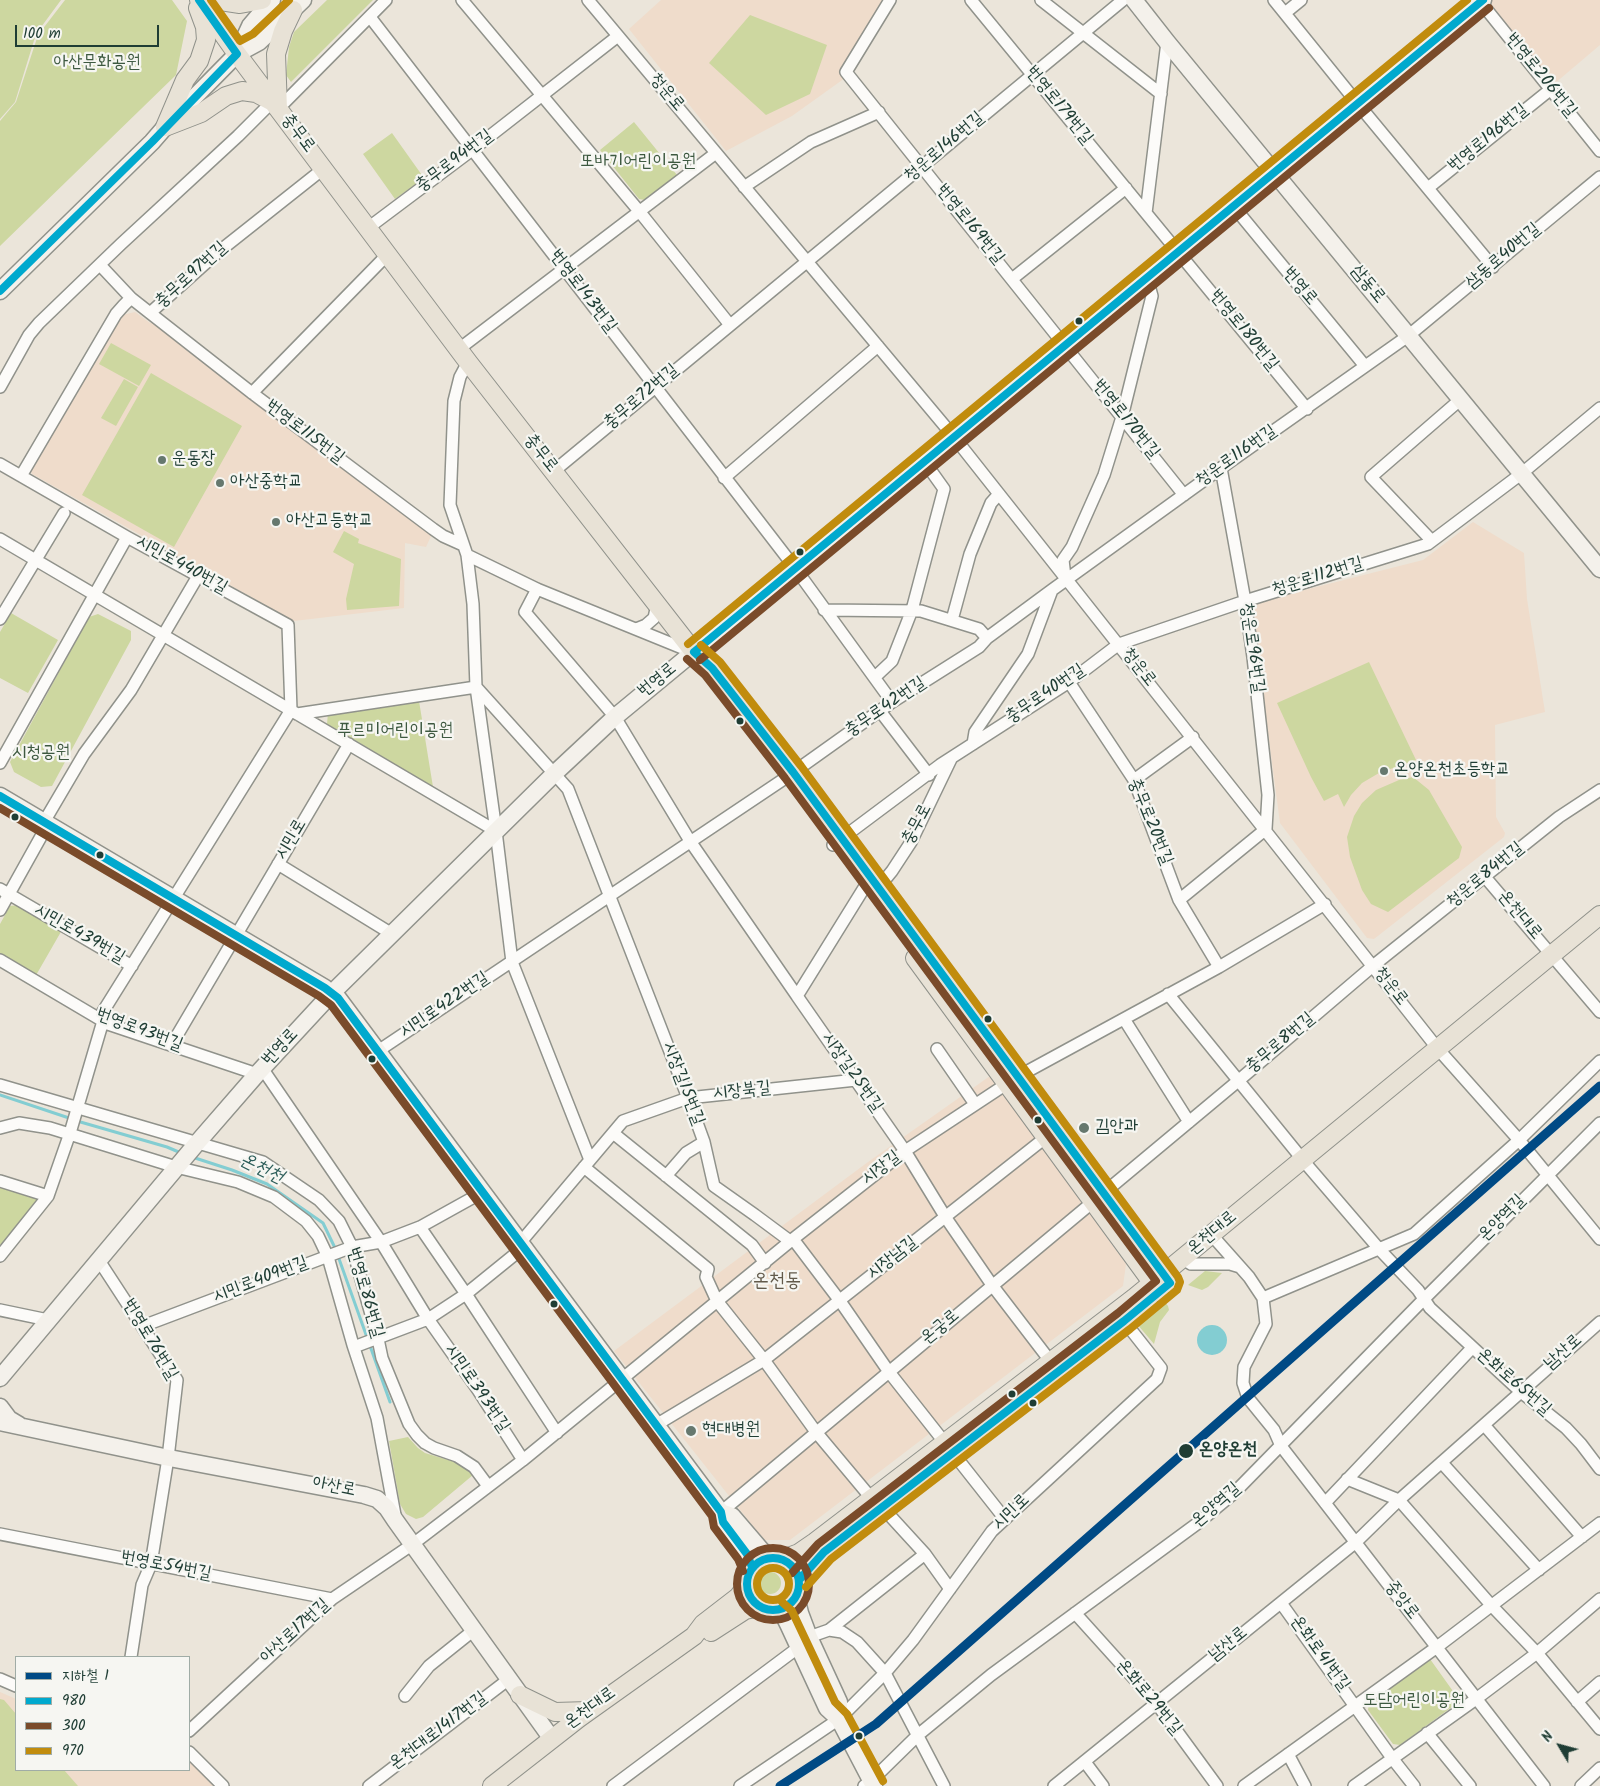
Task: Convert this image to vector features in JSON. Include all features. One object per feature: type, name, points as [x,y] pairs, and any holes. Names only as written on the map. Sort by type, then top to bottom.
[{"type":"main road","points":[[164,127],[185,80],[199,61],[206,40],[205,27],[195,0]]},
{"type":"main road","name":"충무로","points":[[199,0],[275,105],[464,355],[694,652],[703,674],[788,775],[1161,1283]]},
{"type":"main road","points":[[214,0],[240,4],[262,0]]},
{"type":"main road","points":[[164,127],[201,113],[226,96],[242,91],[256,94],[275,105],[276,54],[283,31],[298,5]]},
{"type":"main road","name":"충무로","points":[[871,888],[960,1022],[1011,1080],[1045,1138],[1097,1198]]},
{"type":"main road","name":"온천대로","points":[[1554,958],[1600,915]]},
{"type":"main road","name":"온천대로","points":[[948,1448],[1051,1362],[1217,1241],[1306,1162],[1440,1051],[1554,958],[1600,925]]},
{"type":"main road","name":"온천대로","points":[[1187,1262],[1211,1234],[1306,1162]]},
{"type":"main road","name":"온천대로","points":[[799,1580],[824,1552],[877,1503],[948,1448],[1124,1321],[1161,1283]]},
{"type":"main road","name":"온천대로","points":[[777,1558],[798,1553],[877,1503]]},
{"type":"main road","points":[[777,1558],[790,1563],[796,1569],[800,1585],[796,1597],[788,1606],[768,1608],[751,1598],[747,1586],[748,1574],[758,1562],[777,1558]]},
{"type":"main road","name":"온천대로","points":[[492,1786],[588,1711],[694,1636],[703,1624],[738,1597],[747,1586]]},
{"type":"main road","name":"온천대로","points":[[694,1636],[706,1634],[745,1610],[768,1608]]},
{"type":"main road","points":[[520,1694],[555,1712],[588,1711]]},
{"type":"street","points":[[237,54],[250,26],[272,0]]},
{"type":"street","name":"충무로","points":[[275,105],[386,0]]},
{"type":"street","points":[[462,0],[639,211],[730,325]]},
{"type":"street","name":"청운로","points":[[588,0],[954,437],[1374,965],[1440,1051],[1519,1140],[1600,1239]]},
{"type":"street","name":"번영로169번길","points":[[890,0],[846,72],[1066,346]]},
{"type":"street","name":"번영로179번길","points":[[971,0],[1178,253]]},
{"type":"street","points":[[1041,0],[1161,94]]},
{"type":"street","name":"청운로146번길","points":[[807,262],[1123,0]]},
{"type":"street","name":"삼동로","points":[[1134,0],[1600,569]]},
{"type":"street","points":[[1274,0],[1493,266]]},
{"type":"street","points":[[1285,13],[1301,0]]},
{"type":"street","name":"번영로206번길","points":[[1481,1],[1600,150]]},
{"type":"street","name":"번영로","points":[[0,1378],[197,1142],[332,992],[555,773],[615,717],[1481,1]]},
{"type":"street","points":[[0,291],[152,142],[164,127],[237,54],[259,42],[298,5]]},
{"type":"street","name":"번영로143번길","points":[[370,17],[794,568]]},
{"type":"street","name":"충무로94번길","points":[[368,228],[618,36]]},
{"type":"street","points":[[1146,213],[1167,42]]},
{"type":"street","name":"번영로196번길","points":[[1428,188],[1551,89]]},
{"type":"street","points":[[0,387],[25,342],[39,323],[275,105]]},
{"type":"street","points":[[744,186],[811,142],[879,112]]},
{"type":"street","points":[[716,152],[564,269],[464,355],[454,401],[450,505],[465,550],[473,604],[476,687],[512,962],[588,1164],[708,1269],[706,1277],[717,1301],[764,1360],[816,1432],[877,1503],[925,1554],[950,1589]]},
{"type":"street","name":"충무로97번길","points":[[21,476],[116,314],[131,298],[150,313],[217,253],[323,169]]},
{"type":"street","name":"삼동로40번길","points":[[1408,336],[1600,177]]},
{"type":"street","name":"번영로169번길","points":[[1012,279],[1126,188]]},
{"type":"street","name":"번영로","points":[[1234,207],[1365,366]]},
{"type":"street","name":"번영로180번길","points":[[1178,253],[1307,409]]},
{"type":"street","points":[[252,393],[388,254]]},
{"type":"street","name":"충무로72번길","points":[[554,471],[807,262]]},
{"type":"street","points":[[100,265],[131,298]]},
{"type":"street","points":[[1067,578],[1063,560],[1072,547],[1104,475],[1122,417],[1152,296],[1147,278]]},
{"type":"street","name":"번영로115번길","points":[[150,313],[252,393],[433,529],[465,550],[537,589],[694,652]]},
{"type":"street","name":"청운로116번길","points":[[1067,578],[1408,336]]},
{"type":"street","points":[[724,478],[878,346]]},
{"type":"street","name":"번영로170번길","points":[[1066,346],[1184,494]]},
{"type":"street","points":[[1432,541],[1371,477],[1461,399]]},
{"type":"street","name":"청운로112번길","points":[[1119,644],[1245,601],[1428,544],[1521,474],[1600,408]]},
{"type":"street","points":[[875,677],[892,661],[912,610],[944,489],[924,461]]},
{"type":"street","name":"시민로440번길","points":[[0,464],[127,537],[288,625],[294,712]]},
{"type":"street","name":"청운로96번길","points":[[1221,468],[1253,657],[1268,795],[1266,829]]},
{"type":"street","points":[[952,620],[970,554],[992,503],[999,494]]},
{"type":"street","points":[[0,619],[64,512]]},
{"type":"street","points":[[0,763],[127,537]]},
{"type":"street","points":[[0,539],[496,831]]},
{"type":"street","points":[[794,568],[892,702]]},
{"type":"street","points":[[0,910],[5,892],[84,754],[131,690],[198,576]]},
{"type":"street","name":"충무로42번길","points":[[788,775],[892,702],[979,647],[987,638],[1067,578]]},
{"type":"street","points":[[537,589],[524,612],[615,717],[690,841]]},
{"type":"street","name":"충무로40번길","points":[[972,744],[975,732],[1028,654],[1052,590]]},
{"type":"street","points":[[636,629],[646,625],[654,618],[656,609],[652,599]]},
{"type":"street","points":[[824,610],[921,611],[979,629],[987,638]]},
{"type":"street","name":"충무로40번길","points":[[838,842],[952,758],[1069,682],[1119,644]]},
{"type":"street","name":"충무로20번길","points":[[1069,682],[1134,780],[1179,900],[1219,967]]},
{"type":"street","points":[[174,898],[294,712],[476,687]]},
{"type":"street","points":[[476,687],[568,788],[609,897]]},
{"type":"street","points":[[880,712],[929,775]]},
{"type":"street","points":[[1134,780],[1193,738]]},
{"type":"street","name":"시민로","points":[[172,1044],[349,744]]},
{"type":"street","name":"충무로","points":[[871,888],[892,871],[911,842],[952,758]]},
{"type":"street","name":"시민로422번길","points":[[378,1051],[788,775]]},
{"type":"street","name":"청운로84번길","points":[[1374,965],[1559,817],[1600,790]]},
{"type":"street","points":[[0,796],[332,992],[343,1004],[721,1512],[723,1522],[747,1554],[752,1567]]},
{"type":"street","points":[[1179,900],[1266,829]]},
{"type":"street","name":"시장길25번길","points":[[690,841],[905,1151]]},
{"type":"street","points":[[278,864],[392,934]]},
{"type":"street","name":"온천대로","points":[[1486,877],[1600,1012]]},
{"type":"street","points":[[797,996],[871,888]]},
{"type":"street","name":"시민로439번길","points":[[5,892],[132,966],[174,898]]},
{"type":"street","name":"시장길15번길","points":[[609,897],[704,1142],[714,1186],[792,1240]]},
{"type":"street","points":[[1011,1080],[1219,967],[1325,904]]},
{"type":"street","name":"번영로93번길","points":[[0,960],[101,1019],[172,1044],[260,1071]]},
{"type":"street","name":"충무로8번길","points":[[1097,1198],[1374,965]]},
{"type":"street","points":[[0,1256],[48,1196],[78,1108],[101,1019],[132,966]]},
{"type":"street","points":[[1168,994],[1238,1081],[1380,1250],[1418,1290],[1424,1299]]},
{"type":"street","points":[[1124,1019],[1189,1122]]},
{"type":"street","points":[[937,1049],[975,1104]]},
{"type":"street","points":[[1263,1298],[1414,1234],[1519,1140],[1600,1061]]},
{"type":"street","points":[[260,1071],[381,1242]]},
{"type":"street","name":"시장북길","points":[[354,1347],[428,1319],[466,1294],[522,1245],[623,1121],[688,1098],[856,1080]]},
{"type":"street","name":"시장길","points":[[622,1379],[792,1240],[905,1151],[1011,1080]]},
{"type":"street","name":"번영로86번길","points":[[0,1085],[263,1162],[319,1200],[338,1221],[352,1247],[382,1358],[409,1424],[416,1435],[434,1448],[466,1461],[474,1467],[488,1486]]},
{"type":"street","points":[[0,1128],[19,1123],[70,1133],[176,1167],[238,1182],[274,1197],[306,1220],[318,1236],[328,1256],[377,1418],[395,1520]]},
{"type":"street","name":"온양역길","points":[[870,1784],[918,1735],[991,1675],[1210,1513],[1234,1493],[1600,1123]]},
{"type":"street","points":[[613,1133],[752,1245],[765,1263]]},
{"type":"street","name":"시장남길","points":[[656,1425],[764,1360],[1045,1138]]},
{"type":"street","points":[[666,1176],[686,1153],[704,1142]]},
{"type":"street","points":[[905,1151],[946,1218],[992,1285],[1051,1362]]},
{"type":"street","points":[[0,1181],[48,1196]]},
{"type":"street","name":"시민로409번길","points":[[143,1326],[352,1247],[381,1242],[420,1227],[483,1192]]},
{"type":"street","name":"온궁로","points":[[721,1512],[1097,1198]]},
{"type":"street","points":[[420,1227],[557,1433]]},
{"type":"street","points":[[792,1240],[840,1301],[889,1372],[1005,1520]]},
{"type":"street","name":"온천대로","points":[[1217,1241],[1240,1267],[1263,1298]]},
{"type":"street","name":"시민로393번길","points":[[381,1242],[428,1319],[478,1390],[523,1460]]},
{"type":"street","name":"번영로76번길","points":[[98,1259],[177,1380],[168,1458],[151,1564],[142,1586],[131,1656]]},
{"type":"street","points":[[1187,1262],[1230,1264],[1240,1267]]},
{"type":"street","name":"중앙로","points":[[1263,1298],[1266,1324],[1244,1366],[1243,1383],[1248,1398],[1274,1430],[1281,1446],[1542,1785]]},
{"type":"street","name":"온화로65번길","points":[[1424,1299],[1430,1308],[1472,1348],[1521,1392],[1566,1428],[1600,1469]]},
{"type":"street","points":[[0,1310],[48,1320]]},
{"type":"street","name":"시민로","points":[[839,1719],[885,1673],[913,1640],[992,1531],[1156,1379],[1162,1368],[1124,1321]]},
{"type":"street","name":"남산로","points":[[1054,1786],[1356,1542],[1399,1500],[1485,1426],[1600,1322]]},
{"type":"street","points":[[1325,1503],[1472,1348]]},
{"type":"street","points":[[412,1544],[523,1460],[622,1379]]},
{"type":"street","points":[[0,1407],[9,1419],[21,1427]]},
{"type":"street","name":"아산로","points":[[0,1422],[168,1458],[364,1495],[377,1500],[395,1520],[552,1738]]},
{"type":"street","points":[[1485,1426],[1582,1537]]},
{"type":"street","points":[[1442,1463],[1538,1570]]},
{"type":"street","points":[[364,1495],[376,1492],[388,1478]]},
{"type":"street","points":[[1347,1479],[1399,1500],[1491,1605],[1537,1653],[1600,1729]]},
{"type":"street","points":[[721,1512],[732,1516],[762,1551],[777,1558]]},
{"type":"street","points":[[1491,1605],[1600,1523]]},
{"type":"street","name":"번영로54번길","points":[[0,1534],[332,1599]]},
{"type":"street","name":"아산로17번길","points":[[190,1730],[332,1599],[412,1544]]},
{"type":"street","points":[[613,1786],[804,1642],[829,1630],[925,1554]]},
{"type":"street","points":[[796,1597],[804,1642]]},
{"type":"street","points":[[1354,1786],[1537,1653],[1600,1599]]},
{"type":"street","name":"온화로41번길","points":[[1281,1603],[1414,1786]]},
{"type":"street","name":"온화로41번길","points":[[1356,1706],[1491,1605]]},
{"type":"street","points":[[768,1608],[784,1616],[804,1642],[838,1702],[839,1719],[870,1784]]},
{"type":"street","name":"온화로29번길","points":[[1076,1613],[1157,1704],[1217,1786]]},
{"type":"street","points":[[405,1696],[429,1666],[474,1630]]},
{"type":"street","points":[[829,1630],[842,1632],[857,1642],[885,1673],[944,1786]]},
{"type":"street","points":[[0,1679],[15,1686]]},
{"type":"street","name":"온천대로1417번길","points":[[369,1786],[509,1679]]},
{"type":"street","points":[[1577,1702],[1600,1682]]},
{"type":"street","points":[[1244,1786],[1356,1706]]},
{"type":"street","points":[[740,1786],[839,1719]]},
{"type":"street","points":[[1427,1733],[1470,1786]]},
{"type":"street","points":[[190,1753],[222,1786]]},
{"type":"street","points":[[1288,1754],[1305,1786]]},
{"type":"street","points":[[1085,1762],[1103,1786]]},
{"type":"street","points":[[1581,1786],[1600,1768]]},
{"type":"shaded area","points":[[661,0],[885,0],[845,78],[792,116],[726,151],[629,29]]},
{"type":"shaded area","points":[[1483,0],[1600,0],[1600,45],[1554,84]]},
{"type":"shaded area","points":[[135,312],[150,323],[158,323],[432,534],[426,547],[405,543],[404,608],[294,621],[32,474],[30,470],[122,315]]},
{"type":"shaded area","name":"온양온천초등학교","points":[[1473,522],[1524,553],[1527,599],[1545,712],[1495,725],[1496,817],[1505,833],[1504,837],[1374,939],[1367,938],[1280,823],[1252,612],[1257,602],[1423,560]]},
{"type":"shaded area","points":[[990,1076],[1126,1264],[1123,1286],[790,1540],[764,1540],[614,1351],[868,1162]]},
{"type":"shaded area","points":[[0,1692],[15,1699],[15,1771],[190,1771],[190,1759],[216,1786],[0,1786]]},
{"type":"green space","points":[[0,0],[61,0],[36,34],[15,102],[0,119]]},
{"type":"green space","name":"아산문화공원","points":[[65,0],[172,0],[187,21],[176,75],[0,246],[0,121],[16,102],[38,35]]},
{"type":"green space","points":[[327,0],[373,0],[291,82],[286,75],[289,47],[294,32]]},
{"type":"green space","points":[[750,15],[827,45],[810,94],[766,115],[709,63]]},
{"type":"green space","name":"또바기어린이공원","points":[[634,122],[677,175],[645,200],[639,199],[600,150]]},
{"type":"green space","points":[[392,133],[424,178],[395,199],[363,154]]},
{"type":"green space","points":[[111,343],[151,365],[139,386],[99,364]]},
{"type":"green space","name":"운동장","points":[[151,373],[242,426],[174,547],[82,495]]},
{"type":"green space","points":[[124,379],[138,387],[116,426],[101,418]]},
{"type":"green space","points":[[344,531],[359,539],[358,543],[401,559],[399,606],[347,610],[346,599],[354,564],[333,552]]},
{"type":"green space","points":[[11,613],[58,640],[28,693],[0,678],[0,632]]},
{"type":"green space","name":"시청공원","points":[[98,614],[131,631],[131,640],[52,786],[41,787],[14,772],[10,762],[89,617]]},
{"type":"green space","points":[[1369,662],[1416,760],[1379,773],[1362,783],[1351,795],[1344,807],[1338,794],[1324,801],[1277,703]]},
{"type":"green space","name":"푸르미어린이공원","points":[[419,701],[433,787],[327,724],[328,713]]},
{"type":"green space","points":[[1413,777],[1429,790],[1462,847],[1459,858],[1388,912],[1371,904],[1362,890],[1350,857],[1347,837],[1354,816],[1362,803],[1376,790],[1399,780]]},
{"type":"green space","points":[[18,905],[62,930],[35,977],[0,956],[0,924],[10,906]]},
{"type":"green space","points":[[0,1186],[39,1196],[41,1202],[5,1245],[0,1244]]},
{"type":"green space","points":[[1205,1271],[1222,1273],[1208,1287],[1202,1290],[1188,1285]]},
{"type":"green space","points":[[1165,1302],[1169,1310],[1160,1322],[1154,1344],[1137,1324]]},
{"type":"green space","points":[[408,1437],[425,1453],[455,1462],[466,1468],[473,1475],[423,1517],[416,1519],[406,1514],[400,1504],[389,1441]]},
{"type":"green space","points":[[770,1572],[780,1579],[781,1583],[774,1593],[770,1594],[760,1587],[759,1583],[766,1573]]},
{"type":"green space","name":"도담어린이공원","points":[[1430,1659],[1460,1701],[1400,1745],[1393,1744],[1368,1710],[1369,1703]]},
{"type":"green space","points":[[0,1699],[4,1700],[15,1713],[15,1771],[65,1771],[78,1786],[0,1786]]},
{"type":"water","points":[[1212,1325],[1223,1329],[1227,1340],[1223,1351],[1212,1355],[1201,1351],[1197,1340],[1201,1329]]},
{"type":"waterway","name":"온천천","points":[[0,1095],[72,1119]]},
{"type":"waterway","name":"온천천","points":[[77,1121],[167,1147],[181,1153]]},
{"type":"waterway","name":"온천천","points":[[192,1157],[267,1184],[323,1223],[336,1250]]},
{"type":"waterway","name":"온천천","points":[[338,1256],[390,1402]]},
{"type":"metro line","name":"1","points":[[780,1786],[876,1724],[1600,1086]]},
{"type":"transit line","name":"980","points":[[0,291],[152,142],[237,54],[199,0]]},
{"type":"transit line","name":"970","points":[[211,0],[240,41],[253,34],[289,0]]},
{"type":"transit line","name":"970","points":[[688,644],[1467,0]]},
{"type":"transit line","name":"980","points":[[694,652],[1483,0]]},
{"type":"transit line","name":"300","points":[[700,660],[1489,8]]},
{"type":"transit line","name":"970","points":[[701,645],[720,662],[801,766],[1180,1282],[1177,1290],[1130,1329],[831,1559],[806,1587]]},
{"type":"transit line","name":"980","points":[[694,652],[712,668],[793,772],[1170,1283],[1124,1321],[824,1552],[799,1580]]},
{"type":"transit line","name":"300","points":[[687,659],[705,675],[785,778],[1156,1281],[1118,1313],[818,1544],[792,1573]]},
{"type":"transit line","name":"980","points":[[0,796],[325,988],[338,998],[721,1512],[723,1522],[747,1554],[752,1567]]},
{"type":"transit line","name":"300","points":[[0,808],[319,996],[331,1005],[712,1516],[714,1527],[738,1559],[743,1571]]},
{"type":"transit line","name":"300","points":[[780,1548],[799,1558],[807,1570],[809,1584],[807,1598],[799,1610],[787,1618],[766,1620],[747,1610],[739,1598],[737,1577],[747,1558],[759,1550],[780,1548]]},
{"type":"transit line","name":"980","points":[[768,1558],[778,1558],[792,1565],[799,1579],[799,1584],[799,1589],[792,1603],[778,1610],[768,1610],[758,1606],[751,1599],[747,1589],[747,1579],[751,1569],[758,1562],[768,1558]]},
{"type":"transit line","name":"970","points":[[773,1568],[785,1572],[789,1584],[785,1596],[773,1600],[761,1596],[757,1584],[761,1572],[773,1568]]},
{"type":"transit line","name":"970","points":[[782,1602],[792,1611],[835,1702],[847,1714],[883,1781]]},
{"type":"place","name":"운동장","points":[[162,460]]},
{"type":"place","name":"아산중학교","points":[[220,483]]},
{"type":"place","name":"아산고등학교","points":[[276,522]]},
{"type":"place","name":"온양온천초등학교","points":[[1384,771]]},
{"type":"place","name":"김안과","points":[[1084,1128]]},
{"type":"place","name":"현대병원","points":[[691,1431]]},
{"type":"place","name":"온양온천","points":[[1186,1451]]},
{"type":"district","name":"온천동","points":[[777,1283]]}]
